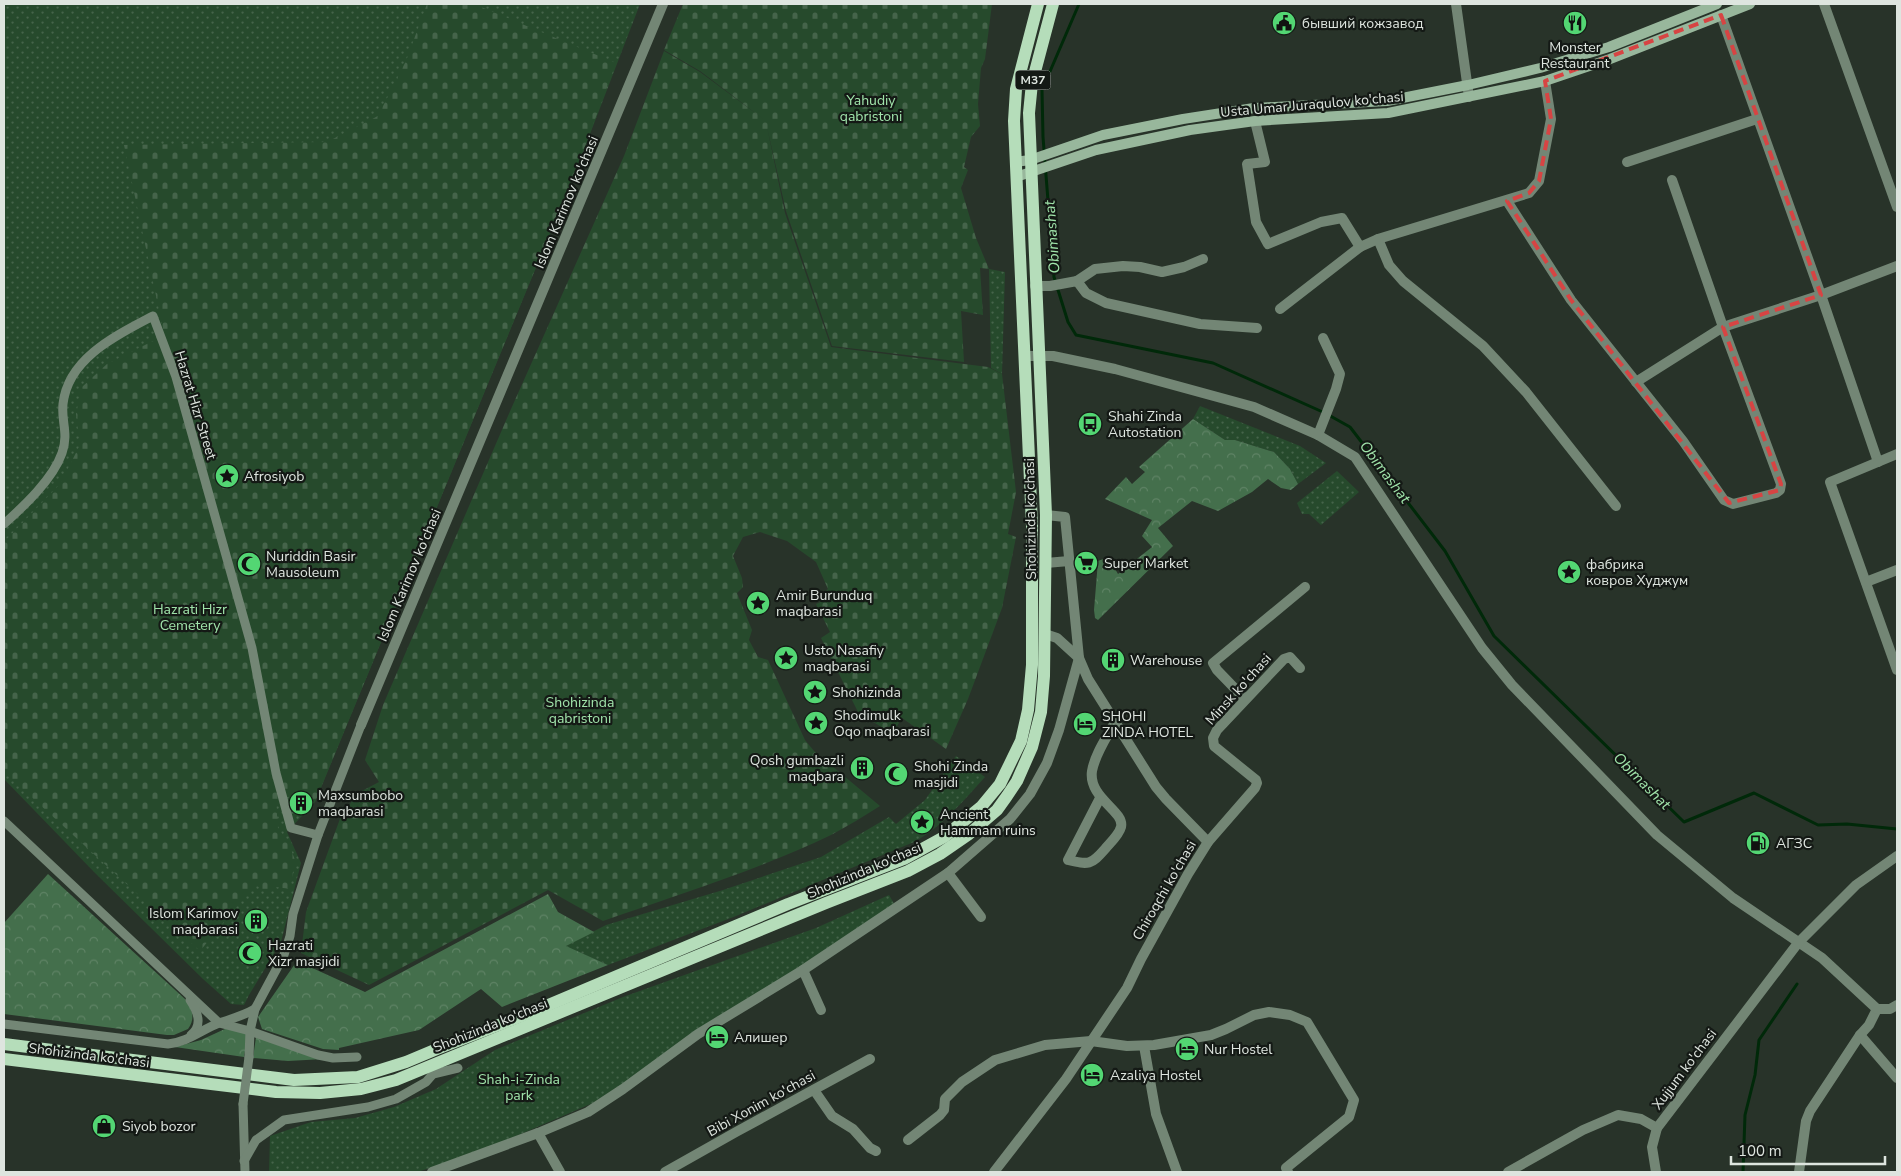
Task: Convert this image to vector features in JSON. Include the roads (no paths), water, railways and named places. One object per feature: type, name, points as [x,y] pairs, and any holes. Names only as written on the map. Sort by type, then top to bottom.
[{"type":"main road","name":"Shohizinda ko'chasi","points":[[4,1044],[294,1080],[358,1077],[406,1062],[527,1014],[779,908],[904,858],[944,836],[981,807],[1000,784],[1021,741],[1028,710],[1032,665],[1032,526],[1014,121],[1016,89],[1038,4]]},
{"type":"main road","name":"Shohizinda ko'chasi","points":[[4,1059],[296,1094],[361,1090],[396,1080],[908,871],[940,854],[969,834],[997,810],[1017,781],[1032,747],[1041,712],[1044,676],[1046,515],[1030,173],[1030,98],[1034,75],[1053,4]]},
{"type":"main road","name":"Usta Umar Juraqulov ko'chasi","points":[[1015,162],[1030,160],[1103,136],[1183,119],[1254,108],[1387,100],[1468,85],[1540,68],[1609,47],[1716,4]]},
{"type":"main road","name":"Usta Umar Juraqulov ko'chasi","points":[[1016,177],[1096,150],[1190,130],[1255,122],[1388,113],[1545,80],[1610,59],[1750,4]]},
{"type":"street","name":"Islom Karimov ko'chasi","points":[[245,1172],[243,1104],[250,1031],[255,1009],[284,955],[290,936],[293,914],[318,835],[361,725],[663,4]]},
{"type":"street","points":[[1456,4],[1469,97]]},
{"type":"street","points":[[1824,4],[1897,207]]},
{"type":"street","points":[[1721,15],[1822,295],[1878,462]]},
{"type":"street","points":[[1280,309],[1360,247],[1378,239],[1529,193],[1539,181],[1551,119],[1545,80]]},
{"type":"street","points":[[1626,162],[1757,118]]},
{"type":"street","points":[[1255,122],[1265,162],[1248,164],[1256,222],[1268,244],[1321,222],[1342,218],[1360,247]]},
{"type":"street","points":[[1507,201],[1571,300],[1683,441],[1724,500],[1733,504],[1776,493],[1780,490],[1781,484],[1722,327],[1672,180]]},
{"type":"street","points":[[1378,239],[1389,265],[1403,282],[1484,346],[1526,392],[1616,506]]},
{"type":"street","points":[[1035,286],[1050,286],[1074,282],[1095,269],[1123,266],[1140,267],[1162,272],[1184,267],[1203,259]]},
{"type":"street","points":[[1636,382],[1722,327],[1822,295],[1897,266]]},
{"type":"street","points":[[1074,282],[1086,293],[1106,302],[1200,324],[1257,328]]},
{"type":"street","name":"Hazrat Hizr Street","points":[[4,524],[36,492],[57,464],[65,441],[63,404],[66,389],[81,364],[116,335],[153,316],[176,377],[252,648],[276,773],[290,828],[318,835]]},
{"type":"street","points":[[1318,434],[1326,417],[1340,374],[1323,338]]},
{"type":"street","points":[[1024,356],[1053,356],[1115,369],[1254,407],[1318,434],[1355,457],[1482,648],[1512,686],[1657,835],[1733,898],[1822,958],[1877,1009],[1890,1009],[1897,1006]]},
{"type":"street","points":[[1897,454],[1830,482],[1897,670]]},
{"type":"street","points":[[432,1172],[538,1133],[588,1112],[698,1034],[803,970],[948,873],[1010,819],[1030,794],[1047,763],[1059,730],[1079,658],[1065,517],[1046,515]]},
{"type":"street","points":[[1046,564],[1069,561]]},
{"type":"street","points":[[1866,582],[1897,570]]},
{"type":"street","points":[[1245,699],[1217,670],[1214,663],[1305,587]]},
{"type":"street","name":"Chiroqchi ko'chasi","points":[[994,1172],[1066,1079],[1128,988],[1141,959],[1208,842],[1156,787],[1088,679],[1079,658],[1057,638],[1045,634]]},
{"type":"street","name":"Minsk ko'chasi","points":[[1208,842],[1255,788],[1257,783],[1256,780],[1214,746],[1213,738],[1217,730],[1284,659],[1290,657],[1300,668]]},
{"type":"street","points":[[1100,798],[1068,860],[1084,864],[1094,860],[1118,833],[1121,821],[1100,798],[1092,784],[1092,771],[1100,749],[1116,722]]},
{"type":"street","points":[[4,820],[219,1023],[250,1031],[318,1055],[333,1058],[357,1057]]},
{"type":"street","points":[[1798,943],[1856,885],[1897,856]]},
{"type":"street","points":[[948,873],[981,917]]},
{"type":"street","name":"Xujjum ko'chasi","points":[[1508,1172],[1583,1130],[1618,1115],[1641,1119],[1657,1128],[1798,943]]},
{"type":"street","points":[[803,970],[821,1010]]},
{"type":"street","points":[[184,990],[198,1018],[197,1028],[185,1041]]},
{"type":"street","points":[[4,1024],[168,1044],[185,1041],[219,1023],[231,1020],[255,1009]]},
{"type":"street","points":[[1799,1172],[1806,1121],[1810,1111],[1860,1035],[1869,1025],[1877,1009]]},
{"type":"street","points":[[908,1140],[940,1115],[944,1110],[945,1099],[962,1082],[995,1060],[1045,1045],[1091,1041],[1127,1046],[1144,1046],[1211,1034],[1254,1015],[1269,1012],[1290,1016],[1306,1022],[1354,1100],[1349,1117],[1286,1168],[1288,1172]]},
{"type":"street","points":[[1860,1035],[1897,1078]]},
{"type":"street","points":[[1144,1046],[1156,1114],[1177,1172]]},
{"type":"street","name":"Bibi Xonim ko'chasi","points":[[665,1172],[870,1059]]},
{"type":"street","points":[[244,1161],[256,1140],[284,1120],[368,1107],[396,1099],[426,1082],[434,1074],[458,1068]]},
{"type":"street","points":[[814,1090],[832,1116],[853,1129],[870,1148],[876,1151]]},
{"type":"street","points":[[1656,1172],[1652,1146],[1657,1128]]},
{"type":"street","points":[[538,1133],[560,1172]]},
{"type":"waterway","name":"Obimashat","points":[[1079,4],[1042,90],[1043,137],[1054,277],[1068,322],[1076,335],[1213,363],[1325,413],[1350,427],[1445,551],[1494,636],[1684,822],[1754,793],[1818,825],[1847,824],[1897,829]]},
{"type":"waterway","points":[[1743,1172],[1745,1115],[1755,1075],[1759,1040],[1797,984]]},
{"type":"place","name":"бывший кожзавод","points":[[1284,23]]},
{"type":"place","name":"Monster Restaurant","points":[[1575,23]]},
{"type":"place","name":"Shahi Zinda Autostation","points":[[1090,424]]},
{"type":"place","name":"Afrosiyob","points":[[227,476]]},
{"type":"place","name":"Super Market","points":[[1086,563]]},
{"type":"place","name":"Nuriddin Basir Mausoleum","points":[[249,564]]},
{"type":"place","name":"фабрика ковров Худжум","points":[[1569,572]]},
{"type":"place","name":"Amir Burunduq maqbarasi","points":[[758,603]]},
{"type":"place","name":"Usto Nasafiy maqbarasi","points":[[786,658]]},
{"type":"place","name":"Warehouse","points":[[1113,660]]},
{"type":"place","name":"Shohizinda","points":[[815,692]]},
{"type":"place","name":"Shodimulk Oqo maqbarasi","points":[[816,723]]},
{"type":"place","name":"SHOHI ZINDA HOTEL","points":[[1085,724]]},
{"type":"place","name":"Qosh gumbazli maqbara","points":[[862,768]]},
{"type":"place","name":"Shohi Zinda masjidi","points":[[896,774]]},
{"type":"place","name":"Maxsumbobo maqbarasi","points":[[301,803]]},
{"type":"place","name":"Ancient Hammam ruins","points":[[922,822]]},
{"type":"place","name":"АГЗС","points":[[1758,843]]},
{"type":"place","name":"Islom Karimov maqbarasi","points":[[256,921]]},
{"type":"place","name":"Hazrati Xizr masjidi","points":[[250,953]]},
{"type":"place","name":"Алишер","points":[[717,1037]]},
{"type":"place","name":"Nur Hostel","points":[[1187,1049]]},
{"type":"place","name":"Azaliya Hostel","points":[[1092,1075]]},
{"type":"place","name":"Siyob bozor","points":[[104,1126]]},
{"type":"park label","name":"Yahudiy qabristoni","points":[[871,108]]},
{"type":"park label","name":"Hazrati Hizr Cemetery","points":[[190,618]]},
{"type":"park label","name":"Shohizinda qabristoni","points":[[580,710]]},
{"type":"park label","name":"Shah-i-Zinda park","points":[[519,1088]]}]
